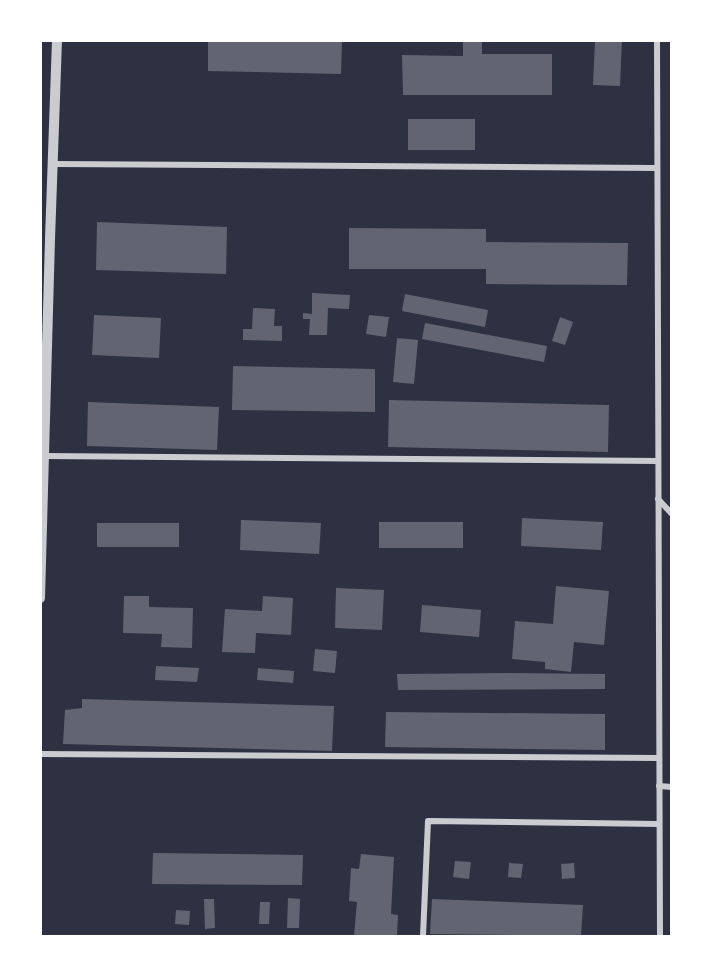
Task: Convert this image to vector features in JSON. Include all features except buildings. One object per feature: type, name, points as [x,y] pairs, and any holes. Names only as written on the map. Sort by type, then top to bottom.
[{"type":"street","points":[[40,598],[57,40]]},
{"type":"street","points":[[657,40],[660,936]]},
{"type":"street","points":[[54,164],[657,168]]},
{"type":"street","points":[[45,456],[658,460]]},
{"type":"street","points":[[658,499],[672,514]]},
{"type":"street","points":[[40,754],[659,758]]},
{"type":"street","points":[[659,786],[672,787]]},
{"type":"street","points":[[423,936],[428,822],[659,824]]}]
